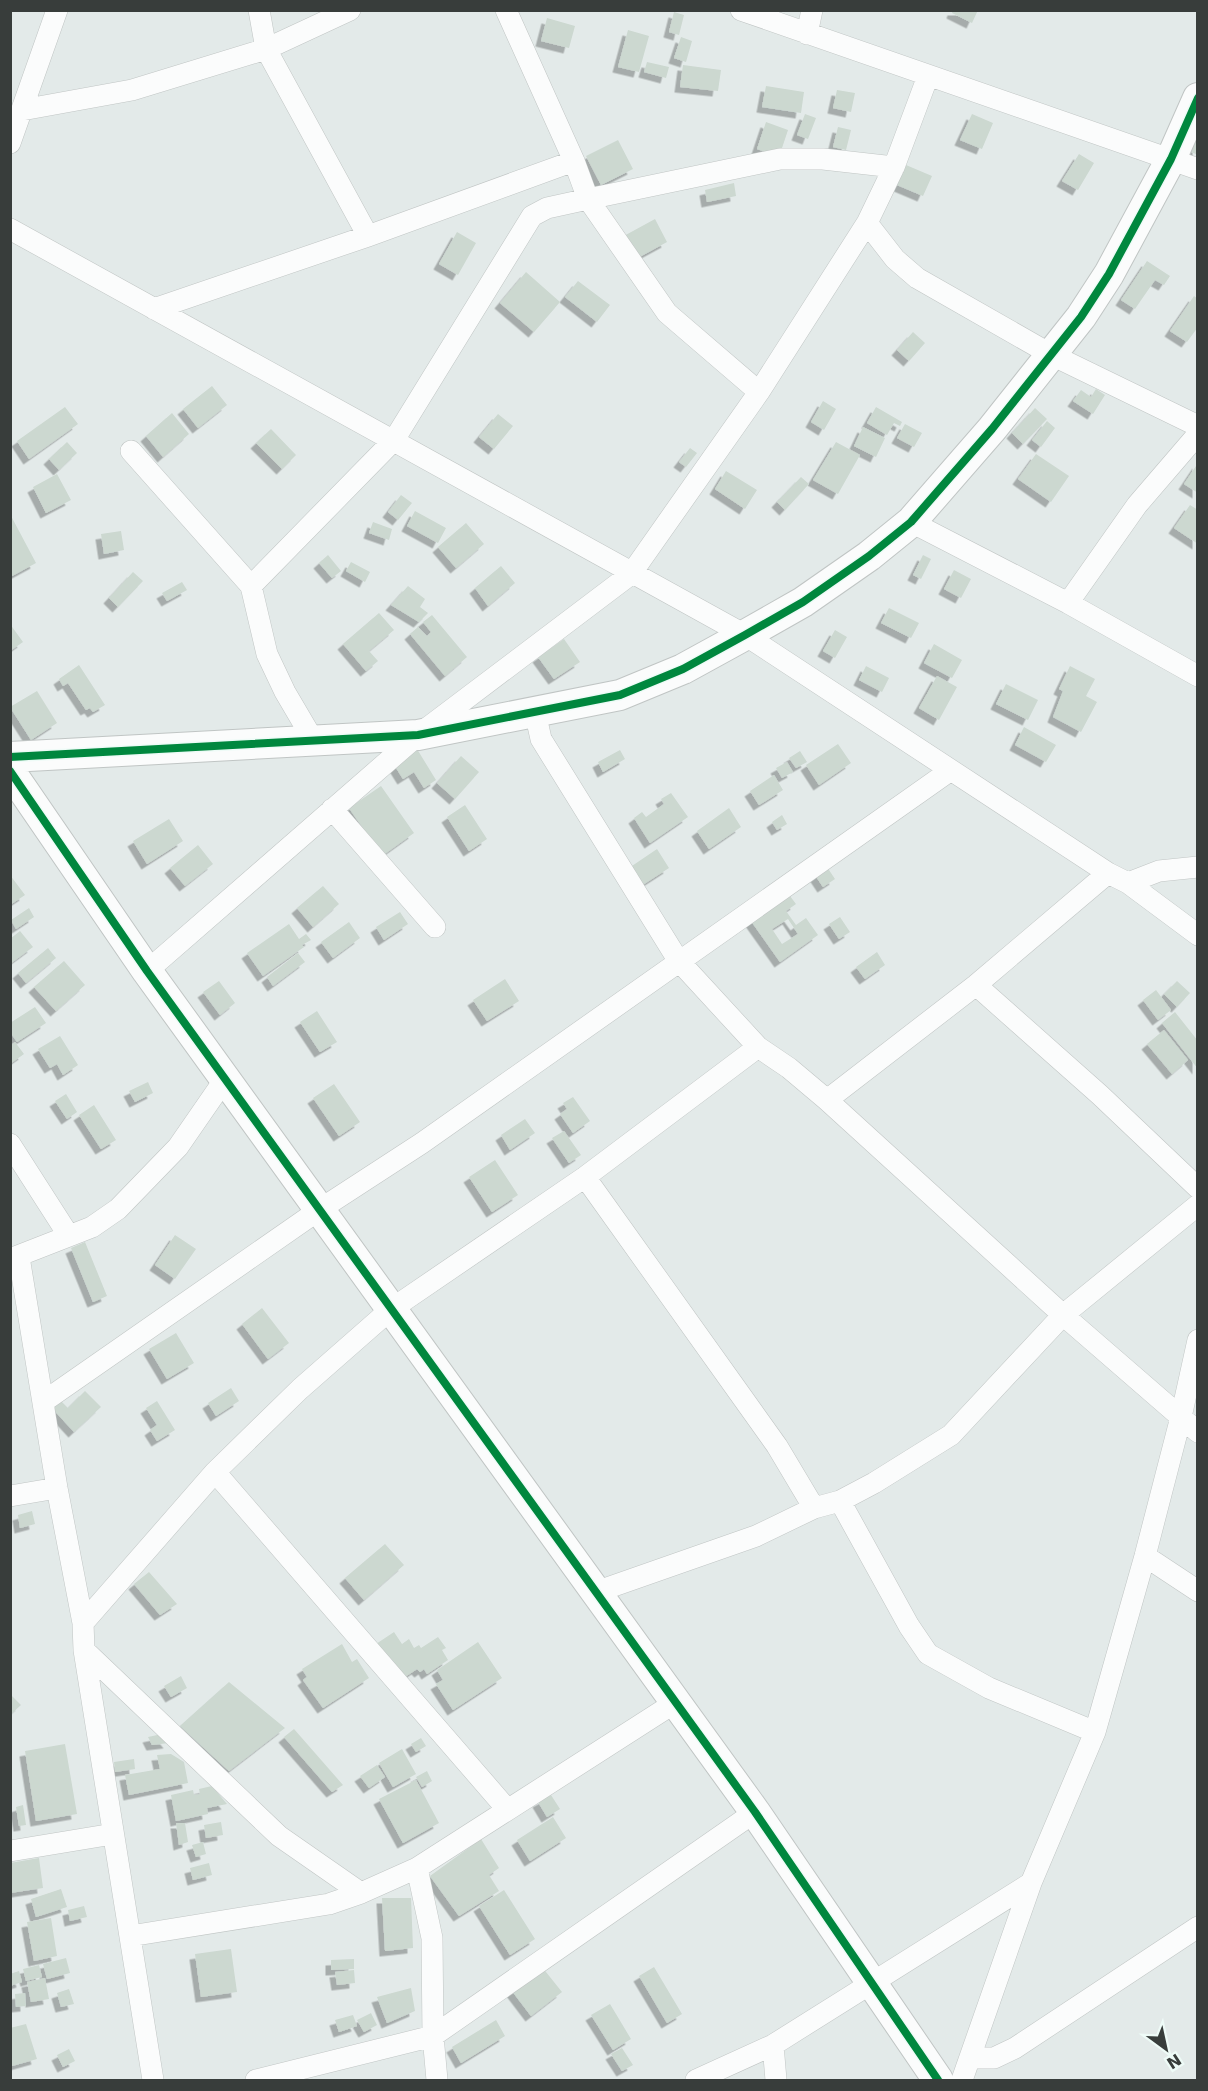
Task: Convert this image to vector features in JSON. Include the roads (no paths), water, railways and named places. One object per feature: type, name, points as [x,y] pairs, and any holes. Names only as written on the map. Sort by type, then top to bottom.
[{"type":"street","points":[[10,142],[57,10]]},
{"type":"street","points":[[259,10],[266,49],[368,236]]},
{"type":"street","points":[[22,110],[132,90],[266,49],[350,10]]},
{"type":"street","points":[[506,10],[574,160],[588,198],[667,313],[759,392]]},
{"type":"street","points":[[741,10],[1184,164]]},
{"type":"street","points":[[807,34],[812,10]]},
{"type":"street","points":[[147,971],[418,735],[631,574],[759,392],[867,223],[894,167],[928,76]]},
{"type":"street","points":[[10,758],[315,743],[418,735],[620,695],[684,669],[803,602],[870,556],[911,522],[1052,355],[1184,164],[1197,98]]},
{"type":"street","points":[[251,586],[394,440],[531,216],[547,208],[588,198],[780,159],[823,159],[894,167]]},
{"type":"street","points":[[154,309],[368,236],[574,160]]},
{"type":"street","points":[[867,223],[895,259],[917,278],[1052,355],[1197,426]]},
{"type":"street","points":[[10,229],[745,635],[1108,873],[1128,883],[1197,935]]},
{"type":"street","points":[[1068,603],[1137,505],[1197,434]]},
{"type":"street","points":[[131,451],[251,586],[267,654],[285,692],[315,743]]},
{"type":"street","points":[[911,522],[1068,603],[1197,676]]},
{"type":"street","points":[[535,712],[541,739],[678,960],[758,1047],[789,1068],[827,1100],[1063,1315],[1197,1432]]},
{"type":"street","points":[[42,1402],[319,1210],[422,1143],[678,960],[951,770]]},
{"type":"street","points":[[10,771],[147,971],[755,1812],[938,2080]]},
{"type":"street","points":[[332,809],[414,906],[435,927]]},
{"type":"street","points":[[1128,883],[1159,871],[1197,867]]},
{"type":"street","points":[[827,1100],[976,985],[1108,873]]},
{"type":"street","points":[[976,985],[1100,1095],[1197,1188]]},
{"type":"street","points":[[83,1623],[215,1472],[300,1389],[390,1310],[585,1177],[758,1047]]},
{"type":"street","points":[[153,2080],[84,1650],[83,1623],[15,1258],[92,1227],[118,1209],[178,1147],[225,1079]]},
{"type":"street","points":[[10,1144],[69,1236]]},
{"type":"street","points":[[585,1177],[777,1446],[814,1508]]},
{"type":"street","points":[[596,1592],[756,1536],[814,1508],[840,1501],[874,1483],[951,1435],[1063,1315],[1197,1205]]},
{"type":"street","points":[[962,2080],[1031,1883],[1095,1732],[1145,1556],[1181,1417],[1197,1340]]},
{"type":"street","points":[[215,1472],[507,1809]]},
{"type":"street","points":[[10,1496],[57,1488]]},
{"type":"street","points":[[840,1501],[909,1626],[928,1654],[989,1688],[1095,1732]]},
{"type":"street","points":[[1145,1556],[1197,1591]]},
{"type":"street","points":[[84,1650],[279,1836],[361,1893]]},
{"type":"street","points":[[130,1936],[329,1904],[361,1893],[417,1868],[676,1702]]},
{"type":"street","points":[[256,2080],[433,2036],[755,1812]]},
{"type":"street","points":[[10,1851],[113,1834]]},
{"type":"street","points":[[417,1868],[432,1938],[433,2036],[437,2080]]},
{"type":"street","points":[[696,2080],[773,2045],[873,1985],[1031,1883]]},
{"type":"street","points":[[970,2058],[994,2058],[1015,2048],[1197,1927]]},
{"type":"street","points":[[773,2045],[776,2080]]}]
